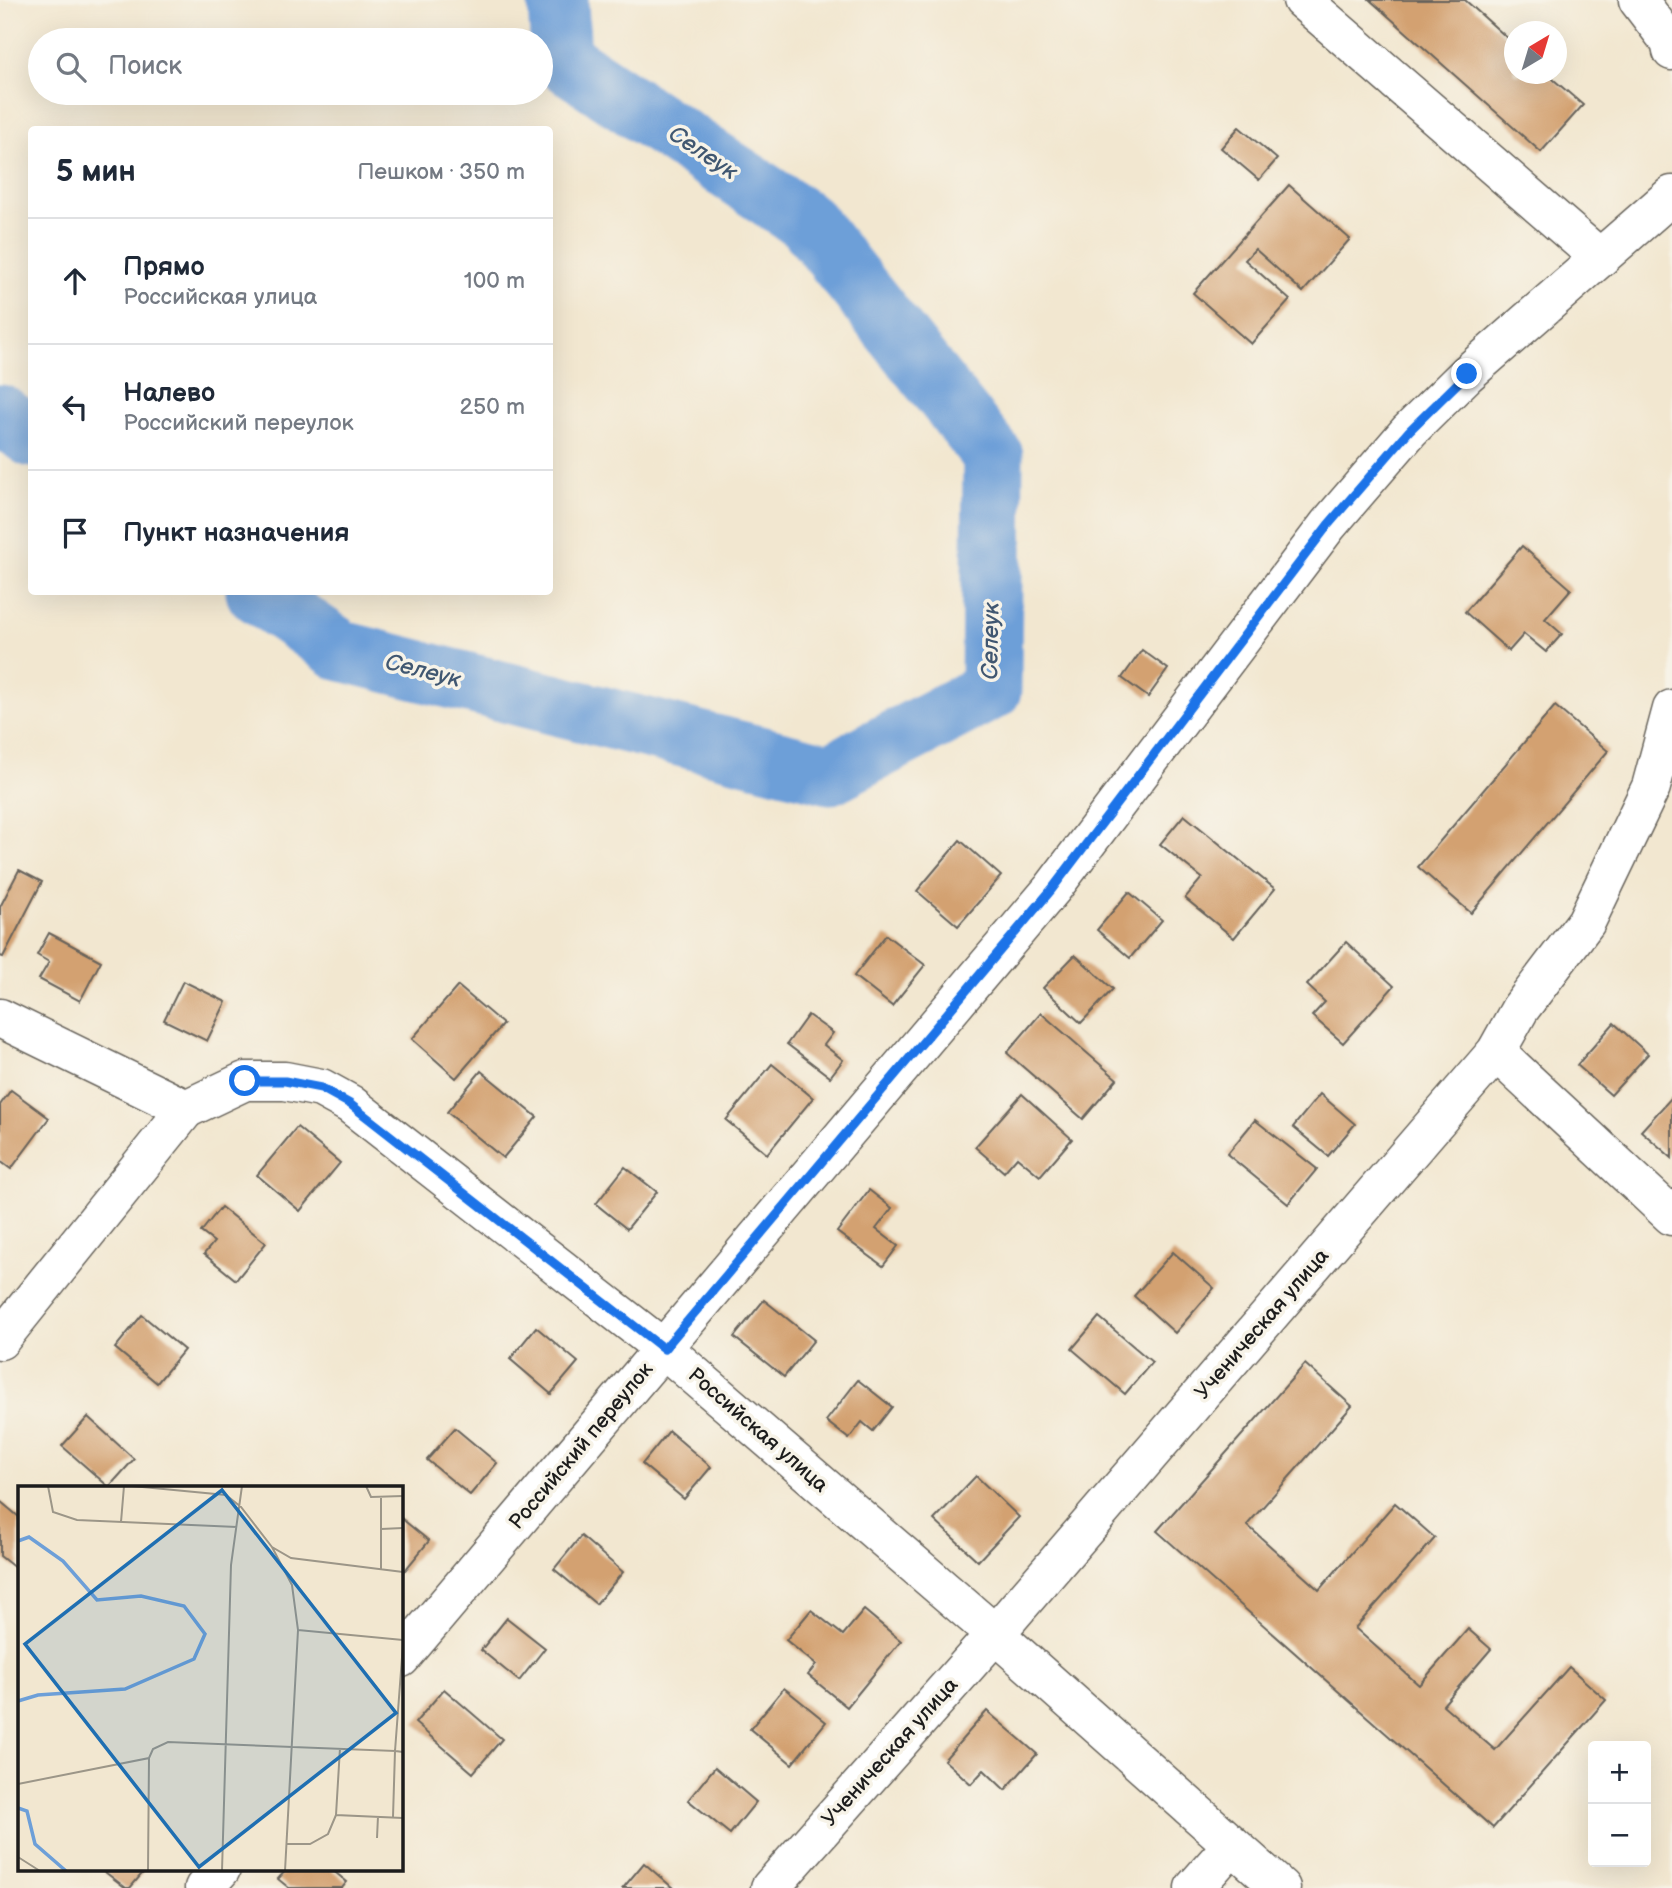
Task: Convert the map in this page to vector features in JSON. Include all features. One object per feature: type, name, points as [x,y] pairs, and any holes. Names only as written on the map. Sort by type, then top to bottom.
[{"type":"street","points":[[1302,0],[1600,258]]},
{"type":"street","points":[[1638,0],[1670,42],[1672,51]]},
{"type":"street","name":"Российский переулок","points":[[402,1657],[1052,889],[1328,525],[1409,431],[1467,374],[1672,195]]},
{"type":"street","name":"Ученическая улица","points":[[770,1888],[995,1634],[1496,1052],[1520,1009],[1586,922],[1651,787],[1672,709]]},
{"type":"street","points":[[0,1018],[186,1110],[0,1340]]},
{"type":"street","points":[[1496,1052],[1672,1216]]},
{"type":"street","name":"Российская улица","points":[[186,1110],[245,1081],[285,1081],[321,1088],[350,1104],[664,1349],[995,1634],[1282,1888]]},
{"type":"street","points":[[1194,1888],[1232,1845]]},
{"type":"street","points":[[204,1888],[220,1870]]},
{"type":"building","points":[[1370,0],[1465,0],[1504,35],[1504,84],[1559,84],[1583,105],[1541,152]]},
{"type":"building","points":[[1239,127],[1277,159],[1259,180],[1221,148]]},
{"type":"building","points":[[1289,185],[1350,239],[1303,292],[1255,249],[1245,260],[1290,300],[1251,344],[1193,293]]},
{"type":"building","points":[[1522,546],[1571,589],[1545,619],[1562,634],[1546,652],[1524,634],[1509,651],[1465,612]]},
{"type":"building","points":[[1142,650],[1168,669],[1148,697],[1122,678]]},
{"type":"building","points":[[1555,706],[1608,751],[1471,913],[1418,867]]},
{"type":"building","points":[[1184,815],[1275,889],[1234,938],[1185,898],[1202,878],[1160,844]]},
{"type":"building","points":[[960,840],[1001,876],[958,926],[917,891]]},
{"type":"building","points":[[19,870],[42,882],[3,957],[0,956],[0,907]]},
{"type":"building","points":[[1129,892],[1162,920],[1130,958],[1097,930]]},
{"type":"building","points":[[49,933],[101,961],[80,1001],[39,979],[49,962],[37,955]]},
{"type":"building","points":[[886,935],[925,965],[892,1006],[854,976]]},
{"type":"building","points":[[1346,942],[1394,986],[1343,1043],[1312,1016],[1325,1002],[1307,985]]},
{"type":"building","points":[[1075,955],[1113,989],[1081,1023],[1043,988]]},
{"type":"building","points":[[183,981],[226,1002],[207,1041],[164,1020]]},
{"type":"building","points":[[458,986],[503,1024],[456,1078],[412,1039]]},
{"type":"building","points":[[1041,1013],[1117,1079],[1083,1119],[1007,1053]]},
{"type":"building","points":[[808,1015],[833,1033],[824,1045],[843,1060],[830,1077],[787,1044]]},
{"type":"building","points":[[1614,1023],[1648,1054],[1611,1095],[1577,1065]]},
{"type":"building","points":[[772,1064],[813,1098],[767,1154],[726,1120]]},
{"type":"building","points":[[481,1071],[537,1117],[503,1158],[447,1112]]},
{"type":"building","points":[[11,1090],[49,1118],[11,1169],[0,1161],[0,1105]]},
{"type":"building","points":[[1022,1094],[1072,1139],[1040,1176],[1017,1157],[1004,1172],[975,1147]]},
{"type":"building","points":[[1320,1094],[1355,1124],[1328,1156],[1293,1127]]},
{"type":"building","points":[[1672,1097],[1672,1158],[1641,1131]]},
{"type":"building","points":[[1255,1120],[1317,1169],[1288,1204],[1227,1154]]},
{"type":"building","points":[[297,1127],[340,1163],[300,1211],[257,1175]]},
{"type":"building","points":[[625,1167],[657,1192],[627,1229],[596,1204]]},
{"type":"building","points":[[869,1190],[892,1208],[876,1229],[898,1246],[883,1266],[837,1232]]},
{"type":"building","points":[[221,1207],[266,1243],[236,1280],[204,1254],[214,1242],[201,1232]]},
{"type":"building","points":[[1173,1252],[1214,1288],[1175,1333],[1134,1296]]},
{"type":"building","points":[[764,1300],[814,1340],[784,1377],[734,1337]]},
{"type":"building","points":[[142,1315],[184,1350],[157,1383],[115,1348]]},
{"type":"building","points":[[1099,1317],[1152,1362],[1125,1394],[1072,1349]]},
{"type":"building","points":[[536,1327],[578,1362],[551,1394],[510,1359]]},
{"type":"building","points":[[1305,1364],[1352,1406],[1247,1525],[1319,1590],[1395,1503],[1435,1538],[1355,1628],[1419,1685],[1468,1629],[1491,1649],[1443,1705],[1495,1750],[1569,1667],[1606,1700],[1493,1828],[1157,1531]]},
{"type":"building","points":[[858,1380],[892,1407],[873,1431],[862,1422],[849,1439],[826,1421]]},
{"type":"building","points":[[88,1417],[134,1459],[108,1486],[62,1446]]},
{"type":"building","points":[[455,1428],[497,1463],[470,1495],[427,1460]]},
{"type":"building","points":[[669,1431],[711,1467],[684,1499],[642,1464]]},
{"type":"building","points":[[976,1476],[1019,1517],[978,1561],[934,1520]]},
{"type":"building","points":[[0,1501],[18,1516],[18,1565],[15,1568],[0,1556]]},
{"type":"building","points":[[402,1519],[429,1541],[402,1574]]},
{"type":"building","points":[[581,1536],[623,1572],[596,1604],[554,1569]]},
{"type":"building","points":[[811,1610],[843,1635],[864,1610],[901,1641],[847,1707],[808,1675],[816,1665],[786,1640]]},
{"type":"building","points":[[507,1618],[545,1648],[519,1681],[481,1650]]},
{"type":"building","points":[[784,1688],[826,1722],[792,1764],[750,1729]]},
{"type":"building","points":[[444,1689],[502,1739],[473,1773],[415,1723]]},
{"type":"building","points":[[987,1711],[1037,1754],[1005,1790],[984,1770],[971,1784],[944,1760]]},
{"type":"building","points":[[715,1767],[756,1802],[730,1834],[688,1800]]},
{"type":"building","points":[[644,1863],[673,1888],[623,1888]]},
{"type":"building","points":[[102,1870],[145,1870],[130,1888],[126,1888]]},
{"type":"building","points":[[286,1870],[332,1870],[347,1882],[342,1888],[289,1888],[278,1879]]},
{"type":"waterway","name":"Селеук","points":[[260,595],[342,651],[830,774],[991,690],[993,456],[807,222],[561,59],[558,0]]},
{"type":"waterway","name":"Селеук","points":[[0,415],[28,434]]},
{"type":"route","points":[[245,1081],[285,1081],[321,1088],[350,1104],[664,1349],[1052,889],[1328,525],[1409,431],[1467,374]]}]
